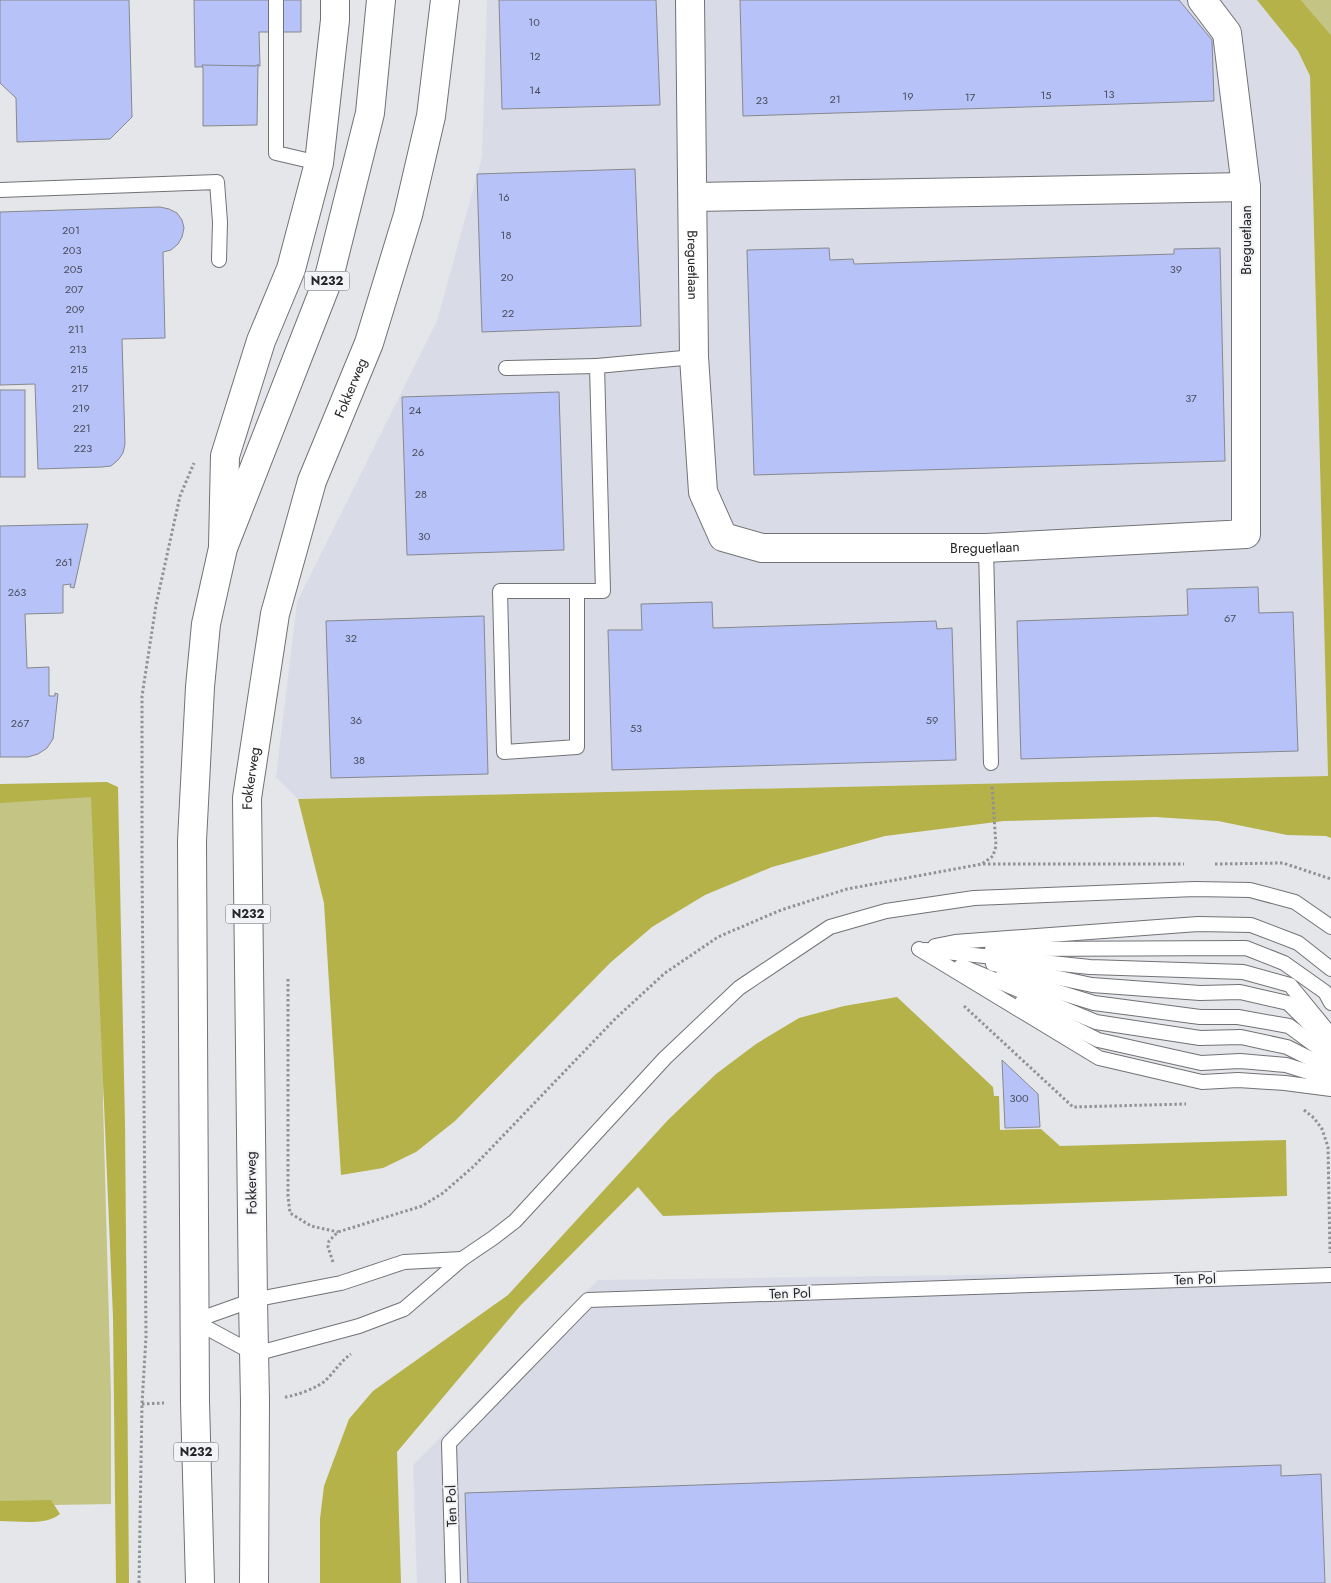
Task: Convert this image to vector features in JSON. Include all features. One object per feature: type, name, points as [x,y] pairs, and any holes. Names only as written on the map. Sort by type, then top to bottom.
[{"type":"main road","points":[[223,548],[225,456],[261,341],[291,270],[319,163],[335,20],[335,0]]},
{"type":"main road","name":"N232","points":[[200,1583],[194,1322],[192,841],[200,686],[206,624],[223,548],[329,277],[370,113],[380,0]]},
{"type":"main road","name":"Fokkerweg","points":[[254,1583],[255,1354],[252,1300],[248,788],[275,614],[312,481],[369,343],[408,215],[431,116],[445,0]]},
{"type":"main road","name":"Breguetlaan","points":[[690,0],[694,197],[694,357],[703,492],[723,537],[762,548],[986,548],[1246,534],[1246,187],[1227,33],[1202,0]]},
{"type":"main road","name":"Breguetlaan","points":[[694,197],[1246,187]]},
{"type":"lane","points":[[276,0],[276,153],[319,163]]},
{"type":"lane","points":[[0,190],[217,182],[220,222],[219,260]]},
{"type":"lane","points":[[506,368],[597,366],[694,357]]},
{"type":"lane","points":[[578,591],[577,748],[504,752],[500,591],[578,591],[603,591],[597,366]]},
{"type":"lane","points":[[986,548],[991,763]]},
{"type":"lane","points":[[194,1322],[255,1354],[359,1326],[404,1309],[462,1259],[515,1221],[665,1058],[739,988],[830,927],[886,911],[974,898],[1196,889],[1250,890],[1295,902],[1331,927]]},
{"type":"lane","points":[[919,949],[955,942],[1179,925],[1251,925],[1298,943],[1331,969]]},
{"type":"lane","points":[[919,949],[1246,948],[1284,963],[1325,992],[1331,1003]]},
{"type":"lane","points":[[919,949],[1090,966],[1243,972],[1290,985],[1331,1035]]},
{"type":"lane","points":[[919,949],[1092,985],[1200,993],[1240,992],[1288,1003],[1331,1046]]},
{"type":"lane","points":[[919,949],[1094,1003],[1200,1017],[1238,1017],[1289,1026],[1331,1058]]},
{"type":"lane","points":[[919,949],[1096,1022],[1200,1038],[1241,1037],[1287,1047],[1331,1069]]},
{"type":"lane","points":[[919,949],[1098,1040],[1201,1063],[1240,1062],[1286,1065],[1331,1080]]},
{"type":"lane","points":[[919,949],[1100,1058],[1202,1082],[1238,1080],[1285,1083],[1331,1089]]},
{"type":"lane","points":[[194,1322],[252,1300],[341,1284],[404,1262],[462,1259]]},
{"type":"lane","name":"Ten Pol","points":[[453,1583],[449,1443],[588,1300],[1331,1274]]},
{"type":"path","points":[[139,1583],[142,1404],[146,1327],[142,696],[158,596],[180,496],[194,461]]},
{"type":"path","points":[[982,864],[993,856],[996,846],[991,763]]},
{"type":"path","points":[[1206,864],[1283,863],[1331,879]]},
{"type":"path","points":[[341,1284],[328,1247],[329,1241],[338,1232],[422,1206],[443,1193],[474,1166],[616,1018],[666,973],[718,937],[781,910],[847,889],[982,864],[1186,864]]},
{"type":"path","points":[[288,980],[288,1196],[290,1213],[311,1226],[338,1232]]},
{"type":"path","points":[[1300,1107],[1314,1118],[1322,1129],[1328,1148],[1331,1274]]},
{"type":"path","points":[[255,1401],[293,1397],[324,1382],[345,1358],[361,1347],[364,1338],[359,1326]]},
{"type":"path","points":[[142,1404],[195,1402]]},
{"type":"shaded area","points":[[487,0],[1257,0],[1298,51],[1310,76],[1328,776],[298,799],[276,777],[297,602],[437,321],[482,157]]},
{"type":"shaded area","points":[[1257,0],[1301,0],[1331,35],[1331,838],[1326,836],[1287,835],[1218,821],[1155,817],[1004,821],[885,836],[772,867],[705,895],[652,927],[610,963],[455,1121],[416,1152],[383,1168],[341,1175],[324,903],[298,799],[1328,776],[1310,76],[1298,51]]},
{"type":"shaded area","points":[[107,782],[118,787],[125,1124],[129,1583],[116,1583],[113,1317],[91,797],[0,803],[0,784]]},
{"type":"shaded area","points":[[897,997],[993,1087],[994,1096],[999,1096],[1000,1130],[1041,1129],[1060,1146],[1286,1140],[1287,1196],[663,1216],[638,1187],[520,1306],[397,1452],[401,1583],[320,1583],[320,1519],[324,1486],[349,1419],[373,1391],[508,1295],[668,1120],[716,1074],[756,1044],[799,1018],[844,1006]]},
{"type":"shaded area","points":[[1331,1270],[1331,1583],[417,1583],[413,1465],[598,1280]]},
{"type":"shaded area","points":[[51,1500],[60,1514],[54,1518],[32,1522],[0,1521],[0,1501]]},
{"type":"green space","points":[[1301,0],[1331,0],[1331,35]]},
{"type":"green space","points":[[113,793],[103,1102],[111,1395],[111,1504],[0,1506],[0,797]]},
{"type":"building","points":[[0,0],[129,0],[132,117],[110,139],[17,142],[16,98],[0,83]]},
{"type":"building","points":[[194,0],[301,0],[301,32],[259,32],[260,66],[195,67]]},
{"type":"building","points":[[499,0],[656,0],[660,105],[502,109]]},
{"type":"building","points":[[740,0],[1179,0],[1212,40],[1214,101],[743,116]]},
{"type":"building","points":[[258,64],[257,125],[203,126],[202,65],[256,66]]},
{"type":"building","points":[[635,169],[641,326],[482,332],[477,174]]},
{"type":"building","points":[[160,207],[177,213],[182,220],[184,228],[178,244],[171,250],[163,252],[165,338],[122,339],[125,444],[123,453],[111,466],[38,469],[35,384],[0,385],[0,212]]},
{"type":"building","points":[[829,248],[830,260],[853,259],[854,264],[1174,254],[1174,249],[1220,248],[1225,461],[754,475],[747,250]]},
{"type":"building","points":[[0,390],[25,390],[25,477],[0,477]]},
{"type":"building","points":[[559,392],[564,550],[407,555],[402,397]]},
{"type":"building","points":[[88,524],[74,588],[70,587],[71,584],[63,585],[63,613],[25,614],[27,668],[49,667],[49,696],[55,696],[55,693],[58,694],[53,739],[47,748],[38,754],[28,757],[0,757],[0,526]]},
{"type":"building","points":[[1258,587],[1259,613],[1293,612],[1298,751],[1021,759],[1017,621],[1188,615],[1187,589]]},
{"type":"building","points":[[712,602],[713,628],[936,621],[937,629],[952,628],[956,760],[612,770],[608,630],[642,630],[641,604]]},
{"type":"building","points":[[484,616],[488,774],[331,778],[326,621]]},
{"type":"building","points":[[1002,1060],[1038,1094],[1040,1127],[1005,1128]]},
{"type":"building","points":[[1281,1465],[1281,1476],[1321,1474],[1325,1583],[468,1583],[465,1493]]}]
